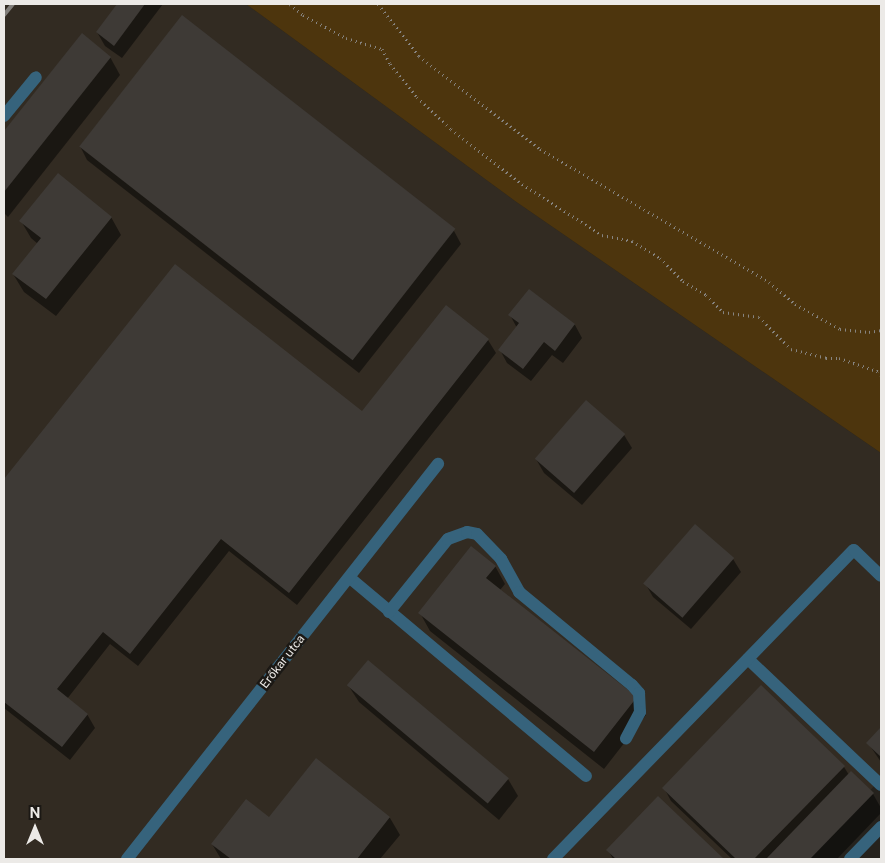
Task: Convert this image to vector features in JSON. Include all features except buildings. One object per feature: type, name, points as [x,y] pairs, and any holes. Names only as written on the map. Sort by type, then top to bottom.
[{"type":"street","points":[[4,116],[36,77]]},
{"type":"street","name":"Erőkar utca","points":[[127,859],[438,464]]},
{"type":"street","points":[[389,612],[448,539],[467,532],[477,534],[501,559],[519,592],[632,684],[638,693],[640,712],[626,738]]},
{"type":"street","points":[[553,859],[854,550],[881,576]]},
{"type":"street","points":[[350,578],[586,776]]},
{"type":"street","points":[[748,659],[881,785]]},
{"type":"street","points":[[851,859],[881,827]]},
{"type":"path","points":[[290,4],[304,15],[346,38],[382,49],[417,97],[451,129],[522,184],[602,235],[632,241],[660,258],[683,282],[706,296],[723,312],[759,317],[790,349],[826,358],[839,358],[877,371],[881,375]]},
{"type":"path","points":[[378,4],[419,56],[540,149],[769,282],[795,304],[840,329],[869,332],[881,330]]},
{"type":"path","points":[[877,371],[881,369]]},
{"type":"shaded area","points":[[4,4],[246,4],[515,201],[881,453],[881,779],[804,859],[4,859]]},
{"type":"shaded area","points":[[246,4],[881,4],[881,453],[515,201]]},
{"type":"railway","points":[[4,15],[13,4]]}]
